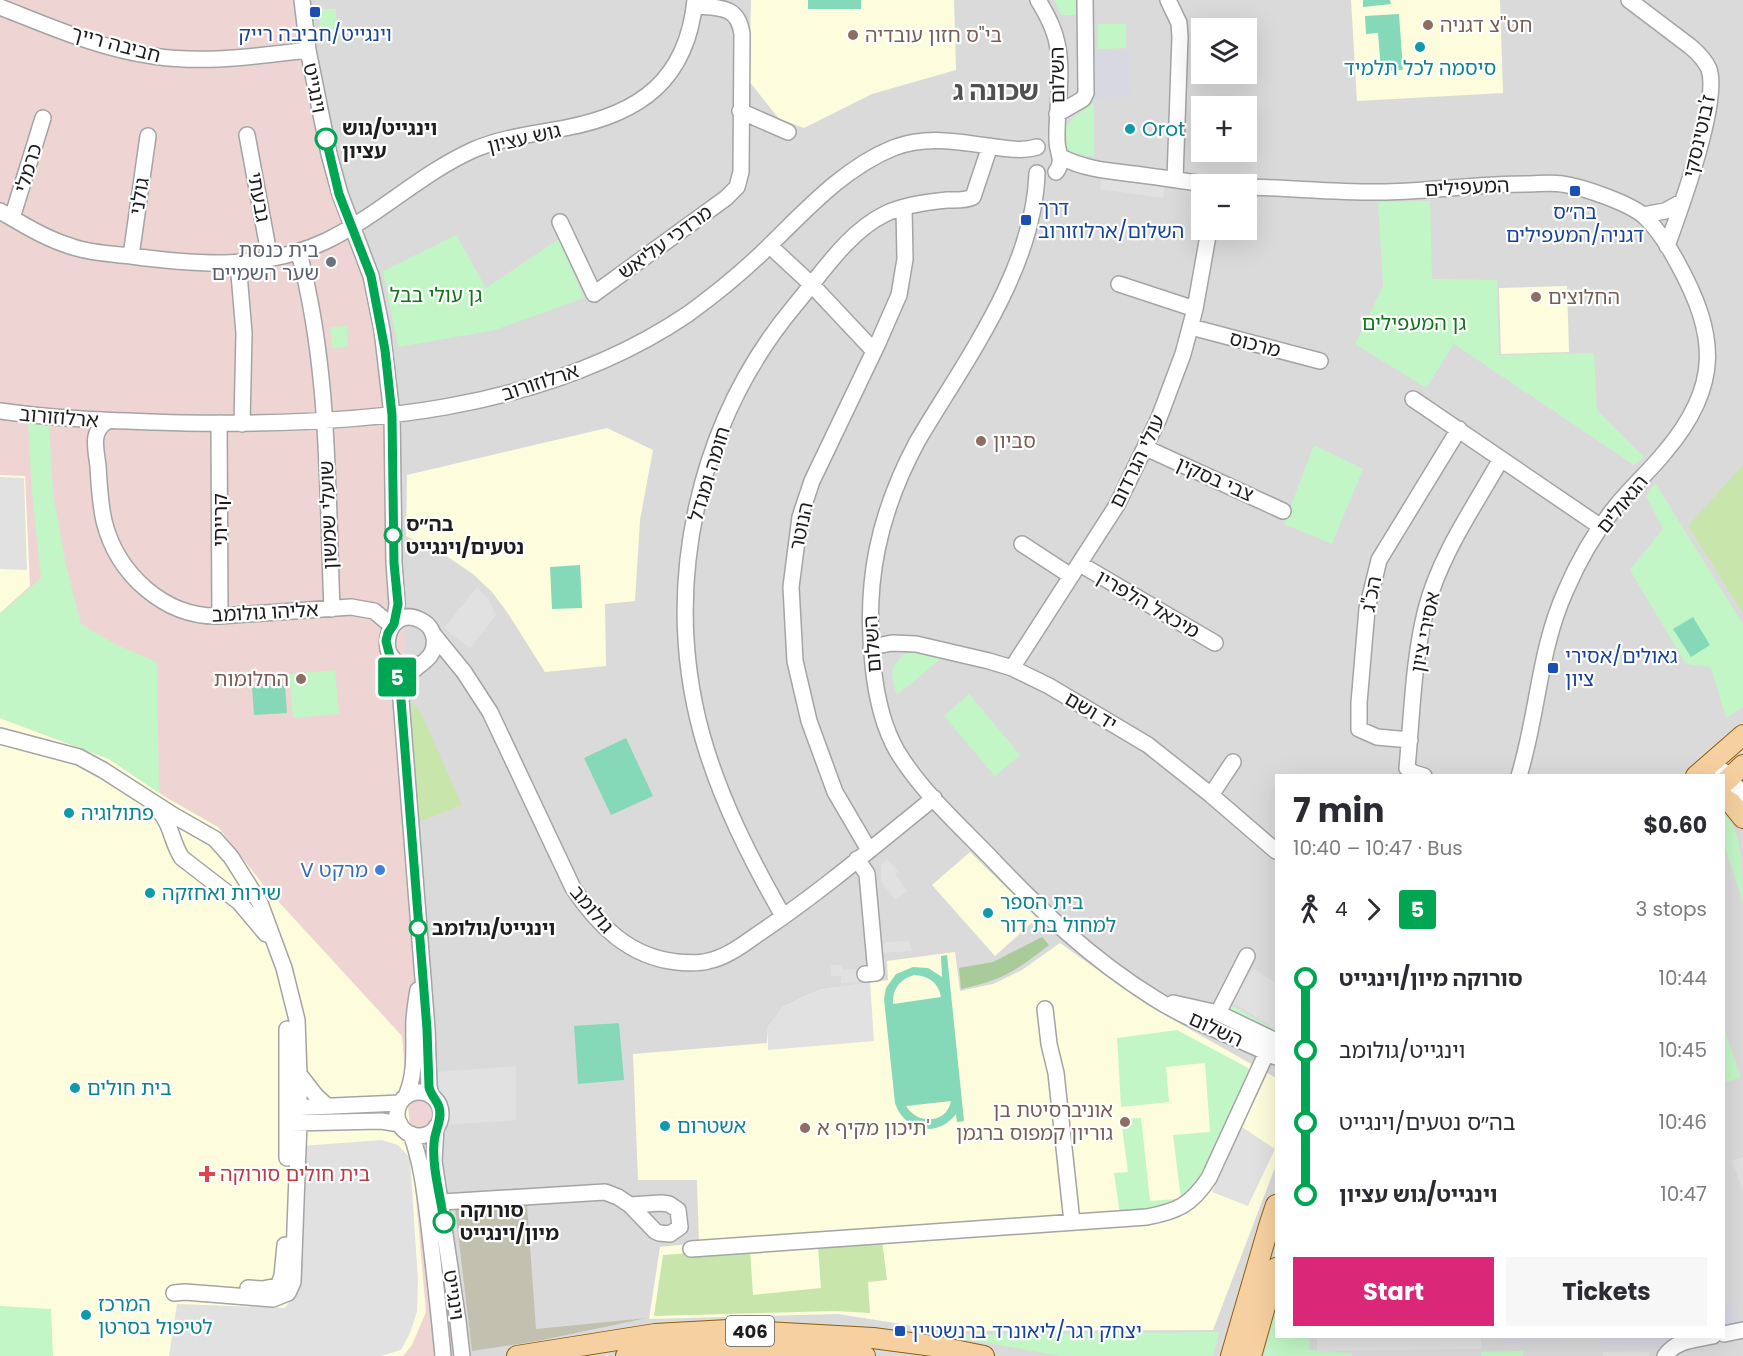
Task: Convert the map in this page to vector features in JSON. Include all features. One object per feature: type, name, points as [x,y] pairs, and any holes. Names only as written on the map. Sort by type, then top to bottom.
[{"type":"main road","points":[[1725,774],[1743,735]]},
{"type":"main road","points":[[1725,800],[1731,803],[1743,816]]},
{"type":"main road","points":[[1231,1356],[1275,1208]]},
{"type":"main road","points":[[1251,1356],[1275,1272]]},
{"type":"main road","name":"406","points":[[517,1356],[655,1334],[698,1331],[758,1331],[873,1338],[938,1353],[984,1356]]},
{"type":"main road","name":"406","points":[[626,1356],[673,1350],[727,1347],[760,1347],[865,1356]]},
{"type":"street","name":"וינגייט","points":[[302,0],[308,50],[329,154],[339,194],[371,276],[378,308],[392,415],[394,563],[398,604],[393,625]]},
{"type":"street","points":[[1057,114],[1083,99],[1086,93],[1085,0]]},
{"type":"street","points":[[1168,0],[1179,23],[1181,48],[1175,179]]},
{"type":"street","name":"ז'בוטינסקי","points":[[1629,0],[1700,55],[1708,69],[1711,87],[1702,137],[1667,246]]},
{"type":"street","name":"השלום","points":[[1039,1],[1050,20],[1058,43],[1057,146],[1032,209],[1005,291],[917,442],[903,468],[889,503],[878,542],[871,582],[869,626],[878,701],[890,738],[912,772],[1052,921],[1102,964],[1156,999],[1206,1027],[1273,1050]]},
{"type":"street","name":"השלום","points":[[1039,1],[1047,32],[1051,62],[1048,134],[1047,139],[1031,155],[1050,166]]},
{"type":"street","name":"מרדכי עליאש","points":[[560,222],[594,294],[726,198],[738,186],[741,172],[742,34],[740,23],[736,15],[728,10],[695,3]]},
{"type":"street","name":"גוש עציון","points":[[6,214],[55,241],[76,248],[130,256],[208,264],[270,259],[300,253],[352,227],[429,174],[472,151],[508,138],[592,122],[637,104],[667,77],[678,59],[688,36],[695,3]]},
{"type":"street","name":"חביבה רייך","points":[[0,7],[106,46],[151,56],[240,58],[308,50]]},
{"type":"street","points":[[740,111],[788,132]]},
{"type":"street","name":"כרמלי","points":[[6,214],[43,118]]},
{"type":"street","name":"גבעתי","points":[[248,135],[270,259]]},
{"type":"street","name":"גולני","points":[[130,256],[148,136]]},
{"type":"street","name":"ארלוזורוב","points":[[0,411],[80,420],[242,424],[324,421],[392,415],[435,410],[486,399],[578,371],[632,347],[690,312],[732,280],[831,187],[860,166],[893,148],[935,140],[1024,150],[1040,146]]},
{"type":"street","name":"חומה ומגדל","points":[[783,916],[753,862],[732,817],[702,734],[693,694],[686,590],[690,540],[698,498],[720,430],[731,405],[767,341],[812,285],[855,236],[884,214],[904,208],[948,200],[966,200],[973,197],[990,146]]},
{"type":"street","points":[[1040,146],[1054,147],[1050,166],[1081,166],[1191,182]]},
{"type":"street","name":"ארלוזורוב","points":[[1008,149],[1050,166]]},
{"type":"street","name":"המעפילים","points":[[1257,188],[1386,192],[1502,184],[1562,184],[1605,196],[1643,215],[1667,246]]},
{"type":"street","name":"ז'בוטינסקי","points":[[1643,215],[1665,211],[1683,201]]},
{"type":"street","name":"הנוטר","points":[[866,974],[876,973],[867,874],[863,865],[863,855],[809,721],[795,661],[791,587],[800,517],[812,481],[899,295],[906,245],[904,208]]},
{"type":"street","name":"עולי הגרדום","points":[[1012,668],[1117,505],[1146,448],[1173,382],[1191,327],[1207,240]]},
{"type":"street","points":[[770,246],[812,285],[874,351]]},
{"type":"street","name":"הגאולים","points":[[1520,774],[1527,750],[1542,661],[1565,591],[1613,509],[1666,451],[1690,420],[1698,405],[1706,378],[1708,355],[1704,324],[1684,275],[1667,246]]},
{"type":"street","name":"שועלי שמשון","points":[[300,253],[318,337],[332,609]]},
{"type":"street","points":[[238,262],[244,333],[242,424]]},
{"type":"street","points":[[1119,284],[1195,309]]},
{"type":"street","name":"מרכוס","points":[[1191,327],[1320,361]]},
{"type":"street","points":[[1413,399],[1601,527]]},
{"type":"street","points":[[80,420],[90,426],[95,435]]},
{"type":"street","points":[[95,435],[101,424],[108,421]]},
{"type":"street","name":"קרייתי","points":[[219,423],[220,616]]},
{"type":"street","name":"הכ\"ג","points":[[1410,740],[1377,738],[1359,729],[1367,609],[1379,560],[1459,429]]},
{"type":"street","name":"אליהו גולומב","points":[[95,435],[105,523],[118,554],[130,573],[144,588],[175,608],[187,613],[220,616],[351,608],[374,611],[393,625]]},
{"type":"street","name":"צבי בסקין","points":[[1146,448],[1284,511]]},
{"type":"street","name":"אסירי ציון","points":[[1419,774],[1407,768],[1418,658],[1426,609],[1440,569],[1501,459]]},
{"type":"street","name":"מיכאל הלפרין","points":[[1022,544],[1215,643]]},
{"type":"street","name":"וינגייט","points":[[394,563],[406,601],[419,619]]},
{"type":"street","points":[[293,1115],[381,1121],[424,1135],[436,1127],[439,1121],[439,1107],[431,1096],[429,1087],[427,1029],[401,700],[392,657],[386,641],[393,625],[406,618],[419,619],[430,628],[464,672]]},
{"type":"street","points":[[401,700],[412,671],[434,648],[433,634]]},
{"type":"street","name":"יד ושם","points":[[871,647],[892,643],[916,644],[1012,668],[1049,686],[1148,745],[1275,850]]},
{"type":"street","points":[[392,657],[405,665],[443,660],[453,663],[464,672]]},
{"type":"street","name":"גולומב","points":[[464,672],[489,712],[573,888],[588,910],[623,943],[642,953],[666,961],[689,963],[708,961],[725,955],[783,916],[934,798]]},
{"type":"street","points":[[0,736],[78,758],[103,770],[215,839],[240,870],[260,903],[284,968],[297,1020],[299,1074],[293,1115],[282,1276],[278,1286],[262,1289],[204,1286],[179,1293]]},
{"type":"street","points":[[1211,795],[1233,762]]},
{"type":"street","points":[[1725,774],[1743,797]]},
{"type":"street","points":[[1725,774],[1743,816]]},
{"type":"street","points":[[148,799],[167,819],[176,848],[182,858],[239,902],[274,941]]},
{"type":"street","points":[[172,836],[180,825],[188,824]]},
{"type":"street","points":[[216,885],[233,886],[238,881],[240,870]]},
{"type":"street","points":[[1218,1013],[1247,956]]},
{"type":"street","points":[[405,1129],[397,1110],[411,1086],[414,1018],[421,964]]},
{"type":"street","points":[[288,987],[293,1115]]},
{"type":"street","name":"השלום","points":[[1156,999],[1218,1013],[1273,1050]]},
{"type":"street","points":[[1045,1009],[1049,1044],[1056,1073],[1072,1222]]},
{"type":"street","points":[[691,1249],[1147,1217],[1179,1209],[1197,1195],[1209,1178],[1273,1050]]},
{"type":"street","points":[[299,1074],[327,1106]]},
{"type":"street","points":[[293,1115],[327,1106],[403,1100],[416,1092],[431,1096]]},
{"type":"street","name":"וינגייט","points":[[436,1127],[434,1161],[442,1202],[462,1356]]},
{"type":"street","name":"וינגייט","points":[[405,1129],[419,1157],[423,1178],[443,1356]]},
{"type":"street","points":[[442,1202],[605,1192],[630,1205]]},
{"type":"street","points":[[1725,1334],[1743,1330]]},
{"type":"street","points":[[1665,1356],[1672,1347],[1702,1338]]},
{"type":"shaded area","points":[[0,0],[1743,0],[1743,1356],[0,1356]]},
{"type":"shaded area","points":[[0,0],[308,0],[320,82],[335,159],[372,265],[398,535],[436,1113],[467,1356],[0,1356]]},
{"type":"shaded area","name":"בי\"ס חזון עובדיה","points":[[751,0],[954,0],[956,70],[872,94],[804,128],[779,119],[749,81]]},
{"type":"shaded area","points":[[1351,0],[1500,0],[1503,93],[1357,101]]},
{"type":"shaded area","points":[[1129,51],[1130,97],[1083,99],[1086,52]]},
{"type":"shaded area","points":[[1102,175],[1165,184],[1163,198],[1100,189]]},
{"type":"shaded area","points":[[1567,286],[1569,352],[1501,354],[1499,288]]},
{"type":"shaded area","points":[[607,428],[653,450],[640,520],[635,601],[605,604],[606,666],[545,672],[492,592],[473,574],[445,555],[406,536],[407,475]]},
{"type":"shaded area","points":[[0,475],[25,476],[30,586],[0,613]]},
{"type":"shaded area","points":[[0,477],[24,478],[27,570],[0,569]]},
{"type":"shaded area","points":[[477,587],[489,600],[496,615],[470,648],[444,628]]},
{"type":"shaded area","name":"בית חולים סורוקה","points":[[0,718],[109,759],[167,798],[218,827],[265,887],[402,1036],[426,1312],[412,1345],[403,1356],[0,1356]]},
{"type":"shaded area","points":[[970,852],[1037,918],[995,956],[932,885]]},
{"type":"shaded area","points":[[887,859],[898,871],[895,874],[907,891],[895,900],[881,881],[881,865]]},
{"type":"shaded area","points":[[909,941],[911,951],[881,953],[880,946],[887,942]]},
{"type":"shaded area","name":"אוניברסיטת בן גוריון קמפוס ברגמן","points":[[1060,943],[1147,1005],[1275,1077],[1275,1168],[1213,1330],[945,1331],[838,1314],[649,1319],[660,1247],[699,1243],[697,1180],[638,1180],[633,1054],[767,1043],[768,1027],[783,1007],[819,990],[888,980],[887,961],[955,952],[960,991],[993,984],[1022,970]]},
{"type":"shaded area","points":[[831,965],[842,965],[843,970],[858,969],[858,982],[841,983],[841,976],[831,976]]},
{"type":"shaded area","points":[[1253,968],[1275,982],[1275,1028],[1232,1002]]},
{"type":"shaded area","points":[[870,982],[874,1041],[768,1050],[768,1027],[783,1007],[819,990]]},
{"type":"shaded area","points":[[516,1066],[516,1120],[445,1125],[437,1072]]},
{"type":"shaded area","points":[[1242,1127],[1275,1149],[1248,1206],[1212,1192]]},
{"type":"shaded area","points":[[382,1140],[398,1145],[410,1158],[418,1280],[417,1312],[401,1350],[381,1356],[169,1356],[177,1304],[285,1308],[300,1287],[301,1146]]},
{"type":"shaded area","points":[[1743,1157],[1743,1191],[1732,1161]]},
{"type":"shaded area","points":[[527,1205],[536,1329],[647,1318],[538,1341],[472,1351],[455,1208]]},
{"type":"shaded area","points":[[1738,1302],[1736,1332],[1725,1334],[1725,1307]]},
{"type":"shaded area","points":[[1317,1338],[1481,1338],[1481,1349],[1317,1351]]},
{"type":"shaded area","points":[[1501,1338],[1563,1338],[1560,1342],[1501,1343]]},
{"type":"shaded area","points":[[1597,1338],[1709,1338],[1672,1347],[1602,1346]]},
{"type":"shaded area","points":[[1603,1352],[1649,1352],[1649,1356],[1603,1356]]},
{"type":"green space","points":[[808,0],[861,0],[861,9],[808,9]]},
{"type":"green space","points":[[1054,0],[1079,0],[1080,15],[1061,15]]},
{"type":"green space","points":[[1363,0],[1390,0],[1391,4],[1363,7]]},
{"type":"green space","points":[[317,9],[336,9],[338,40],[322,39]]},
{"type":"green space","points":[[1399,14],[1403,70],[1381,71],[1378,33],[1366,34],[1365,16]]},
{"type":"green space","points":[[1098,24],[1126,24],[1126,48],[1098,49]]},
{"type":"green space","points":[[1094,103],[1094,157],[1071,152],[1067,149],[1066,127],[1074,117]]},
{"type":"green space","name":"גן המעפילים","points":[[1430,201],[1432,279],[1497,280],[1499,355],[1594,353],[1597,410],[1644,457],[1634,465],[1454,344],[1426,388],[1355,344],[1383,286],[1378,202]]},
{"type":"green space","name":"גן עולי בבל","points":[[456,235],[486,288],[559,239],[584,298],[495,330],[398,347],[383,271]]},
{"type":"green space","points":[[347,326],[348,347],[332,348],[330,327]]},
{"type":"green space","points":[[28,423],[49,426],[53,494],[66,565],[81,624],[115,644],[157,662],[159,793],[109,759],[0,718],[0,614],[41,578],[32,493]]},
{"type":"green space","points":[[1314,445],[1363,469],[1332,544],[1284,524]]},
{"type":"green space","points":[[1743,465],[1743,613],[1688,526]]},
{"type":"green space","points":[[1655,483],[1743,624],[1743,707],[1726,718],[1711,667],[1686,664],[1630,570],[1663,529],[1646,496]]},
{"type":"green space","points":[[580,565],[582,608],[552,609],[550,567]]},
{"type":"green space","points":[[1693,617],[1710,645],[1691,657],[1673,629]]},
{"type":"green space","points":[[908,652],[943,657],[897,695],[892,676],[894,666]]},
{"type":"green space","points":[[335,670],[339,714],[293,718],[289,674]]},
{"type":"green space","points":[[285,685],[287,713],[254,715],[252,687]]},
{"type":"green space","points":[[969,694],[1020,755],[995,776],[944,716]]},
{"type":"green space","points":[[412,702],[422,715],[462,805],[419,822],[411,719]]},
{"type":"green space","points":[[626,738],[653,796],[611,815],[584,758]]},
{"type":"green space","points":[[1725,816],[1735,830],[1741,855],[1743,903],[1725,847]]},
{"type":"green space","points":[[1042,937],[1049,945],[1027,962],[998,978],[961,989],[959,968],[993,962]]},
{"type":"green space","points":[[947,955],[964,1121],[957,1122],[956,1114],[949,1122],[931,1129],[914,1126],[900,1113],[895,1103],[884,999],[886,988],[896,974],[913,967],[928,968],[942,977],[941,956]],"holes":[[[914,975],[932,981],[938,987],[941,997],[893,1004],[898,985]],[[951,1101],[944,1114],[931,1119],[917,1116],[906,1106]]]},
{"type":"green space","points":[[1229,1004],[1275,1029],[1275,1035],[1231,1013]]},
{"type":"green space","points":[[619,1023],[624,1080],[578,1084],[574,1026]]},
{"type":"green space","points":[[1177,1030],[1248,1068],[1251,1072],[1200,1181],[1181,1199],[1173,1135],[1210,1132],[1205,1063],[1166,1067],[1169,1102],[1121,1107],[1117,1038]]},
{"type":"green space","points":[[1725,1034],[1741,1077],[1725,1083]]},
{"type":"green space","points":[[1141,1118],[1150,1201],[1176,1199],[1178,1205],[1120,1214],[1114,1173],[1128,1172],[1121,1119]]},
{"type":"green space","points":[[882,1240],[887,1280],[868,1282],[870,1313],[835,1311],[654,1316],[663,1255],[750,1249],[753,1295],[821,1288],[818,1246]]},
{"type":"green space","points":[[0,1306],[51,1309],[53,1356],[0,1356]]},
{"type":"green space","points":[[1275,1311],[1275,1338],[1309,1338],[1310,1350],[1352,1353],[1352,1356],[1264,1356]]},
{"type":"green space","points":[[1219,1332],[1213,1356],[1061,1356],[943,1335]]},
{"type":"green space","points":[[1523,1351],[1523,1356],[1481,1356],[1481,1352]]},
{"type":"bus line","name":"5","points":[[326,139],[339,194],[371,276],[385,350],[392,415],[394,563],[398,604],[394,624],[386,641],[392,657],[401,700],[427,1029],[429,1087],[440,1114],[436,1127],[434,1161],[444,1222]]},
{"type":"place","name":"וינגייט/חביבה רייק","points":[[315,12]]},
{"type":"place","name":"חט''צ דגניה","points":[[1428,25]]},
{"type":"place","name":"בי\"ס חזון עובדיה","points":[[853,35]]},
{"type":"place","name":"סיסמה לכל תלמיד","points":[[1420,47]]},
{"type":"place","name":"Orot","points":[[1130,129]]},
{"type":"place","name":"וינגייט/גוש עציון","points":[[326,139]]},
{"type":"place","name":"בה״ס דגניה/המעפילים","points":[[1575,191]]},
{"type":"place","name":"דרך השלום/ארלוזורוב","points":[[1026,220]]},
{"type":"place","name":"בית כנסת שער השמיים","points":[[331,262]]},
{"type":"place","name":"החלוצים","points":[[1536,297]]},
{"type":"place","name":"סביון","points":[[981,441]]},
{"type":"place","name":"בה״ס נטעים/וינגייט","points":[[393,535]]},
{"type":"place","name":"גאולים/אסירי ציון","points":[[1553,668]]},
{"type":"place","name":"החלומות","points":[[301,679]]},
{"type":"place","name":"פתולוגיה","points":[[69,813]]},
{"type":"place","name":"V מרקט","points":[[380,870]]},
{"type":"place","name":"שירות ואחזקה","points":[[150,893]]},
{"type":"place","name":"בית הספר למחול בת דור","points":[[988,913]]},
{"type":"place","name":"וינגייט/גולומב","points":[[418,928]]},
{"type":"place","name":"בית חולים","points":[[75,1088]]},
{"type":"place","name":"אוניברסיטת בן גוריון קמפוס ברגמן","points":[[1125,1122]]},
{"type":"place","name":"אשטרום","points":[[665,1126]]},
{"type":"place","name":"תיכון מקיף א'","points":[[805,1128]]},
{"type":"place","name":"בית חולים סורוקה","points":[[207,1174]]},
{"type":"place","name":"סורוקה מיון/וינגייט","points":[[444,1222]]},
{"type":"place","name":"המרכז לטיפול בסרטן","points":[[86,1315]]},
{"type":"place","name":"יצחק רגר/ליאונרד ברנשטיין","points":[[900,1331]]},
{"type":"district","name":"שכונה ג","points":[[996,91]]}]
